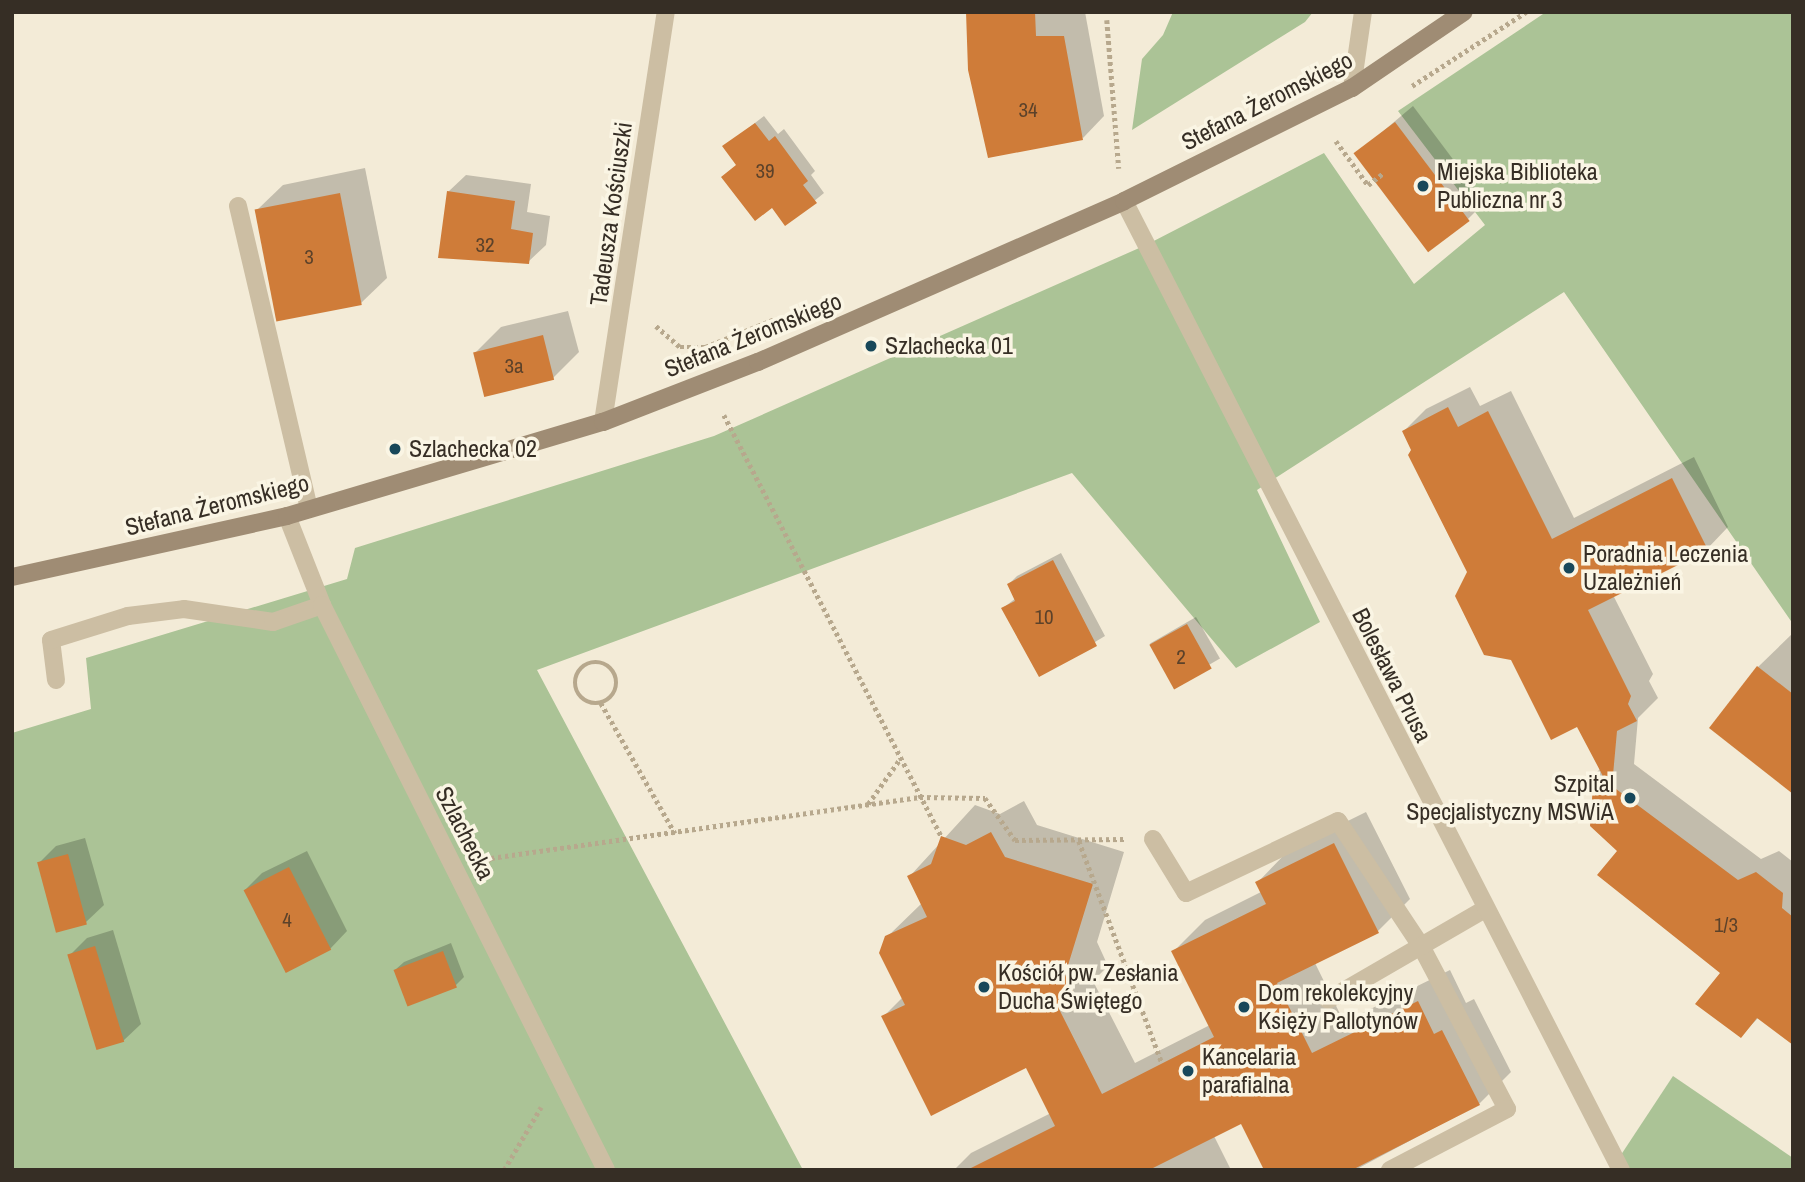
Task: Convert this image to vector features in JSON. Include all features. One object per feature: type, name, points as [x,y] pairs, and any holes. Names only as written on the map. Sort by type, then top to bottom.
[{"type":"main road","name":"Stefana Żeromskiego","points":[[12,577],[287,516],[603,422],[758,362],[1124,201],[1352,88],[1464,12]]},
{"type":"street","name":"Tadeusza Kościuszki","points":[[603,422],[666,12]]},
{"type":"street","points":[[1352,88],[1363,12]]},
{"type":"street","name":"Bolesława Prusa","points":[[1124,201],[1621,1170]]},
{"type":"street","points":[[238,205],[309,509]]},
{"type":"street","name":"Szlachecka","points":[[287,516],[323,605],[606,1170]]},
{"type":"street","points":[[56,680],[51,640],[137,614],[184,609],[273,622],[323,605]]},
{"type":"street","points":[[1153,839],[1186,893],[1338,821],[1421,946],[1507,1109],[1390,1170]]},
{"type":"street","points":[[1328,1000],[1485,909]]},
{"type":"path","points":[[1410,87],[1526,12]]},
{"type":"path","points":[[1107,20],[1119,169]]},
{"type":"path","points":[[1329,136],[1341,129]]},
{"type":"path","points":[[1336,141],[1368,185],[1382,174]]},
{"type":"path","points":[[1106,175],[1130,164]]},
{"type":"path","points":[[656,326],[680,347],[705,347],[780,317]]},
{"type":"path","points":[[724,415],[941,836]]},
{"type":"path","points":[[587,664],[607,666],[615,677],[615,690],[601,703],[587,702],[577,693],[577,673],[587,664]]},
{"type":"path","points":[[601,703],[675,833]]},
{"type":"path","points":[[867,805],[900,759]]},
{"type":"path","points":[[481,865],[491,858],[920,797],[985,798],[1015,840],[1153,839]]},
{"type":"path","points":[[1079,841],[1162,1063]]},
{"type":"path","points":[[504,1170],[559,1076]]},
{"type":"green space","points":[[1173,12],[1313,12],[1305,22],[1132,130],[1142,59],[1163,35]]},
{"type":"green space","points":[[1546,12],[1793,12],[1793,624],[1564,292],[1257,490],[1320,622],[1236,668],[1072,473],[537,670],[803,1170],[12,1170],[12,733],[91,709],[86,658],[347,579],[355,548],[714,436],[1146,245],[1324,153],[1414,284],[1485,225],[1398,111]]},
{"type":"green space","points":[[1673,1076],[1793,1158],[1793,1170],[1611,1170]]},
{"type":"building","points":[[966,12],[1035,12],[1036,36],[1064,36],[1083,140],[988,158],[968,70]]},
{"type":"building","name":"Miejska Biblioteka Publiczna nr 3","points":[[1395,122],[1470,221],[1428,252],[1353,153]]},
{"type":"building","points":[[755,123],[769,141],[775,136],[808,181],[803,185],[817,203],[785,226],[772,208],[755,221],[721,177],[736,165],[722,146]]},
{"type":"building","points":[[447,191],[515,201],[511,229],[533,233],[529,264],[438,258]]},
{"type":"building","points":[[340,193],[362,305],[276,322],[255,210]]},
{"type":"building","points":[[543,335],[554,380],[484,397],[473,352]]},
{"type":"building","name":"Poradnia Leczenia Uzależnień","points":[[1448,407],[1458,427],[1488,411],[1552,539],[1672,478],[1708,550],[1588,610],[1631,696],[1628,704],[1637,721],[1617,731],[1612,786],[1738,880],[1756,872],[1783,893],[1782,908],[1793,917],[1793,1045],[1757,1018],[1741,1038],[1695,1004],[1720,973],[1597,875],[1617,851],[1590,826],[1594,772],[1605,780],[1577,727],[1551,740],[1511,660],[1484,655],[1455,596],[1467,572],[1408,455],[1411,450],[1402,431]]},
{"type":"building","points":[[1053,560],[1097,646],[1039,677],[1001,608],[1015,601],[1007,584]]},
{"type":"building","points":[[1187,624],[1212,669],[1174,689],[1149,645]]},
{"type":"building","points":[[1757,666],[1793,694],[1793,794],[1709,728]]},
{"type":"building","points":[[991,832],[1005,857],[1093,884],[1065,975],[1077,999],[1059,1009],[1102,1094],[1214,1037],[1171,951],[1266,904],[1255,882],[1334,843],[1379,933],[1277,983],[1312,1053],[1418,1001],[1434,1034],[1442,1030],[1480,1105],[1352,1170],[1264,1170],[1241,1124],[1149,1170],[967,1170],[1055,1126],[1026,1068],[931,1116],[881,1016],[905,1005],[879,953],[885,936],[927,917],[907,876],[931,864],[941,836],[966,845]]},
{"type":"building","points":[[68,854],[87,925],[56,933],[37,862]]},
{"type":"building","points":[[289,867],[331,950],[286,973],[244,890]]},
{"type":"building","points":[[95,946],[124,1042],[97,1050],[67,954]]},
{"type":"building","points":[[443,951],[457,987],[407,1006],[394,970]]},
{"type":"place","name":"Miejska Biblioteka Publiczna nr 3","points":[[1423,186]]},
{"type":"place","name":"Szlachecka 01","points":[[871,346]]},
{"type":"place","name":"Szlachecka 02","points":[[395,449]]},
{"type":"place","name":"Poradnia Leczenia Uzależnień","points":[[1569,568]]},
{"type":"place","name":"Szpital Specjalistyczny MSWiA","points":[[1630,798]]},
{"type":"place","name":"Kościół pw. Zesłania Ducha Świętego","points":[[984,987]]},
{"type":"place","name":"Dom rekolekcyjny Księży Pallotynów","points":[[1244,1007]]},
{"type":"place","name":"Kancelaria parafialna","points":[[1188,1071]]}]
